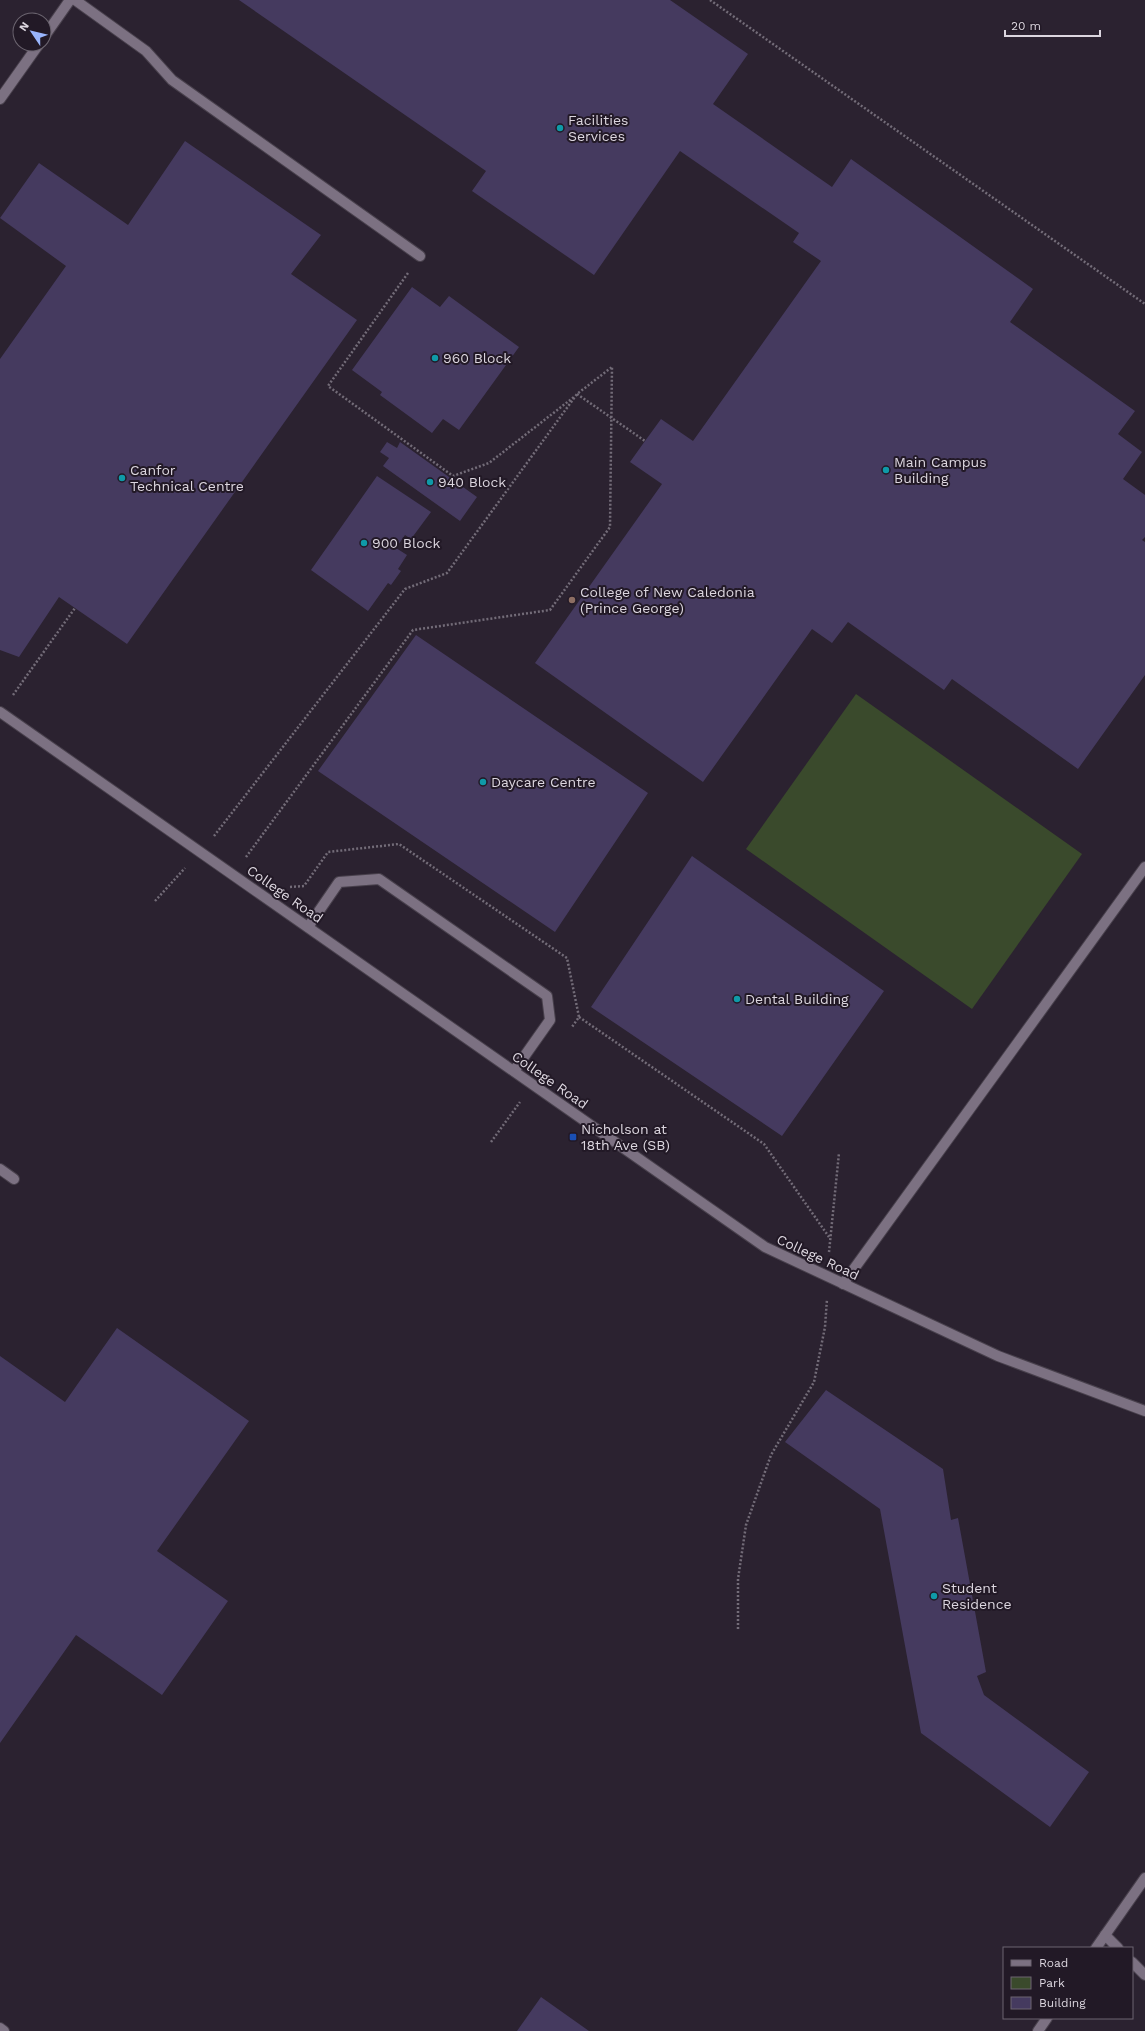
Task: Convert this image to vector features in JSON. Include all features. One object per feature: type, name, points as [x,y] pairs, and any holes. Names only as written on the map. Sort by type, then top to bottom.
[{"type":"street","points":[[52,26],[70,0]]},
{"type":"street","points":[[75,0],[146,52],[172,80],[420,256]]},
{"type":"street","points":[[0,99],[33,52]]},
{"type":"street","name":"College Road","points":[[0,712],[765,1247],[998,1356],[1145,1411]]},
{"type":"street","points":[[843,1284],[1145,867]]},
{"type":"street","points":[[308,927],[339,882],[379,879],[547,996],[550,1020],[514,1071]]},
{"type":"street","points":[[0,1169],[14,1179]]},
{"type":"street","points":[[1097,1947],[1145,1878]]},
{"type":"street","points":[[1105,1935],[1117,1947]]},
{"type":"street","points":[[1133,1963],[1145,1975]]},
{"type":"street","points":[[1038,2031],[1046,2019]]},
{"type":"street","points":[[0,2028],[4,2031]]},
{"type":"path","points":[[710,0],[1145,304]]},
{"type":"path","points":[[245,859],[413,630],[550,610],[610,527],[612,367],[489,463],[453,476],[328,386],[420,256]]},
{"type":"path","points":[[577,394],[645,441]]},
{"type":"path","points":[[213,837],[406,589],[447,574],[577,394]]},
{"type":"path","points":[[0,712],[75,608]]},
{"type":"path","points":[[579,1017],[764,1144],[829,1237]]},
{"type":"path","points":[[738,1629],[738,1579],[746,1525],[771,1455],[814,1382],[825,1328],[829,1237],[840,1153]]},
{"type":"green space","points":[[856,694],[1082,854],[972,1009],[746,849]]},
{"type":"building","name":"Main Campus Building","points":[[239,0],[670,0],[748,54],[713,104],[832,187],[851,159],[1033,289],[1010,322],[1135,411],[1118,434],[1142,452],[1123,479],[1145,495],[1145,537],[1142,540],[1145,542],[1145,675],[1078,769],[952,679],[944,690],[848,622],[832,643],[812,629],[703,782],[535,663],[662,484],[630,462],[661,419],[693,441],[821,261],[793,242],[799,233],[680,151],[594,275],[472,191],[486,171]]},
{"type":"building","name":"Canfor Technical Centre","points":[[185,141],[321,235],[291,274],[357,320],[127,644],[59,597],[19,657],[0,650],[0,359],[66,266],[0,218],[39,163],[128,225]]},
{"type":"building","name":"960 Block","points":[[412,287],[440,307],[449,296],[519,347],[459,430],[443,419],[432,433],[380,395],[382,392],[352,370]]},
{"type":"building","name":"940 Block","points":[[387,442],[397,448],[400,442],[477,497],[460,521],[383,466],[389,458],[380,452]]},
{"type":"building","name":"900 Block","points":[[377,476],[431,512],[411,539],[405,535],[396,548],[407,555],[398,569],[401,571],[391,585],[388,583],[368,611],[311,570]]},
{"type":"building","name":"Daycare Centre","points":[[416,635],[648,793],[555,932],[318,771]]},
{"type":"building","name":"Dental Building","points":[[692,856],[884,991],[782,1136],[591,1007]]},
{"type":"building","points":[[117,1328],[249,1421],[157,1551],[228,1601],[162,1695],[76,1635],[0,1743],[0,1356],[65,1402]]},
{"type":"building","name":"Student Residence","points":[[826,1390],[943,1469],[951,1520],[958,1518],[986,1672],[977,1676],[984,1695],[1089,1772],[1050,1827],[921,1733],[880,1509],[785,1442]]},
{"type":"building","points":[[541,1997],[589,2031],[517,2031]]},
{"type":"place","name":"Facilities Services","points":[[560,128]]},
{"type":"place","name":"960 Block","points":[[435,358]]},
{"type":"place","name":"Main Campus Building","points":[[886,470]]},
{"type":"place","name":"Canfor Technical Centre","points":[[122,478]]},
{"type":"place","name":"940 Block","points":[[430,482]]},
{"type":"place","name":"900 Block","points":[[364,543]]},
{"type":"place","name":"College of New Caledonia (Prince George)","points":[[572,600]]},
{"type":"place","name":"Daycare Centre","points":[[483,782]]},
{"type":"place","name":"Dental Building","points":[[737,999]]},
{"type":"place","name":"Nicholson at 18th Ave (SB)","points":[[573,1137]]},
{"type":"place","name":"Student Residence","points":[[934,1596]]}]
